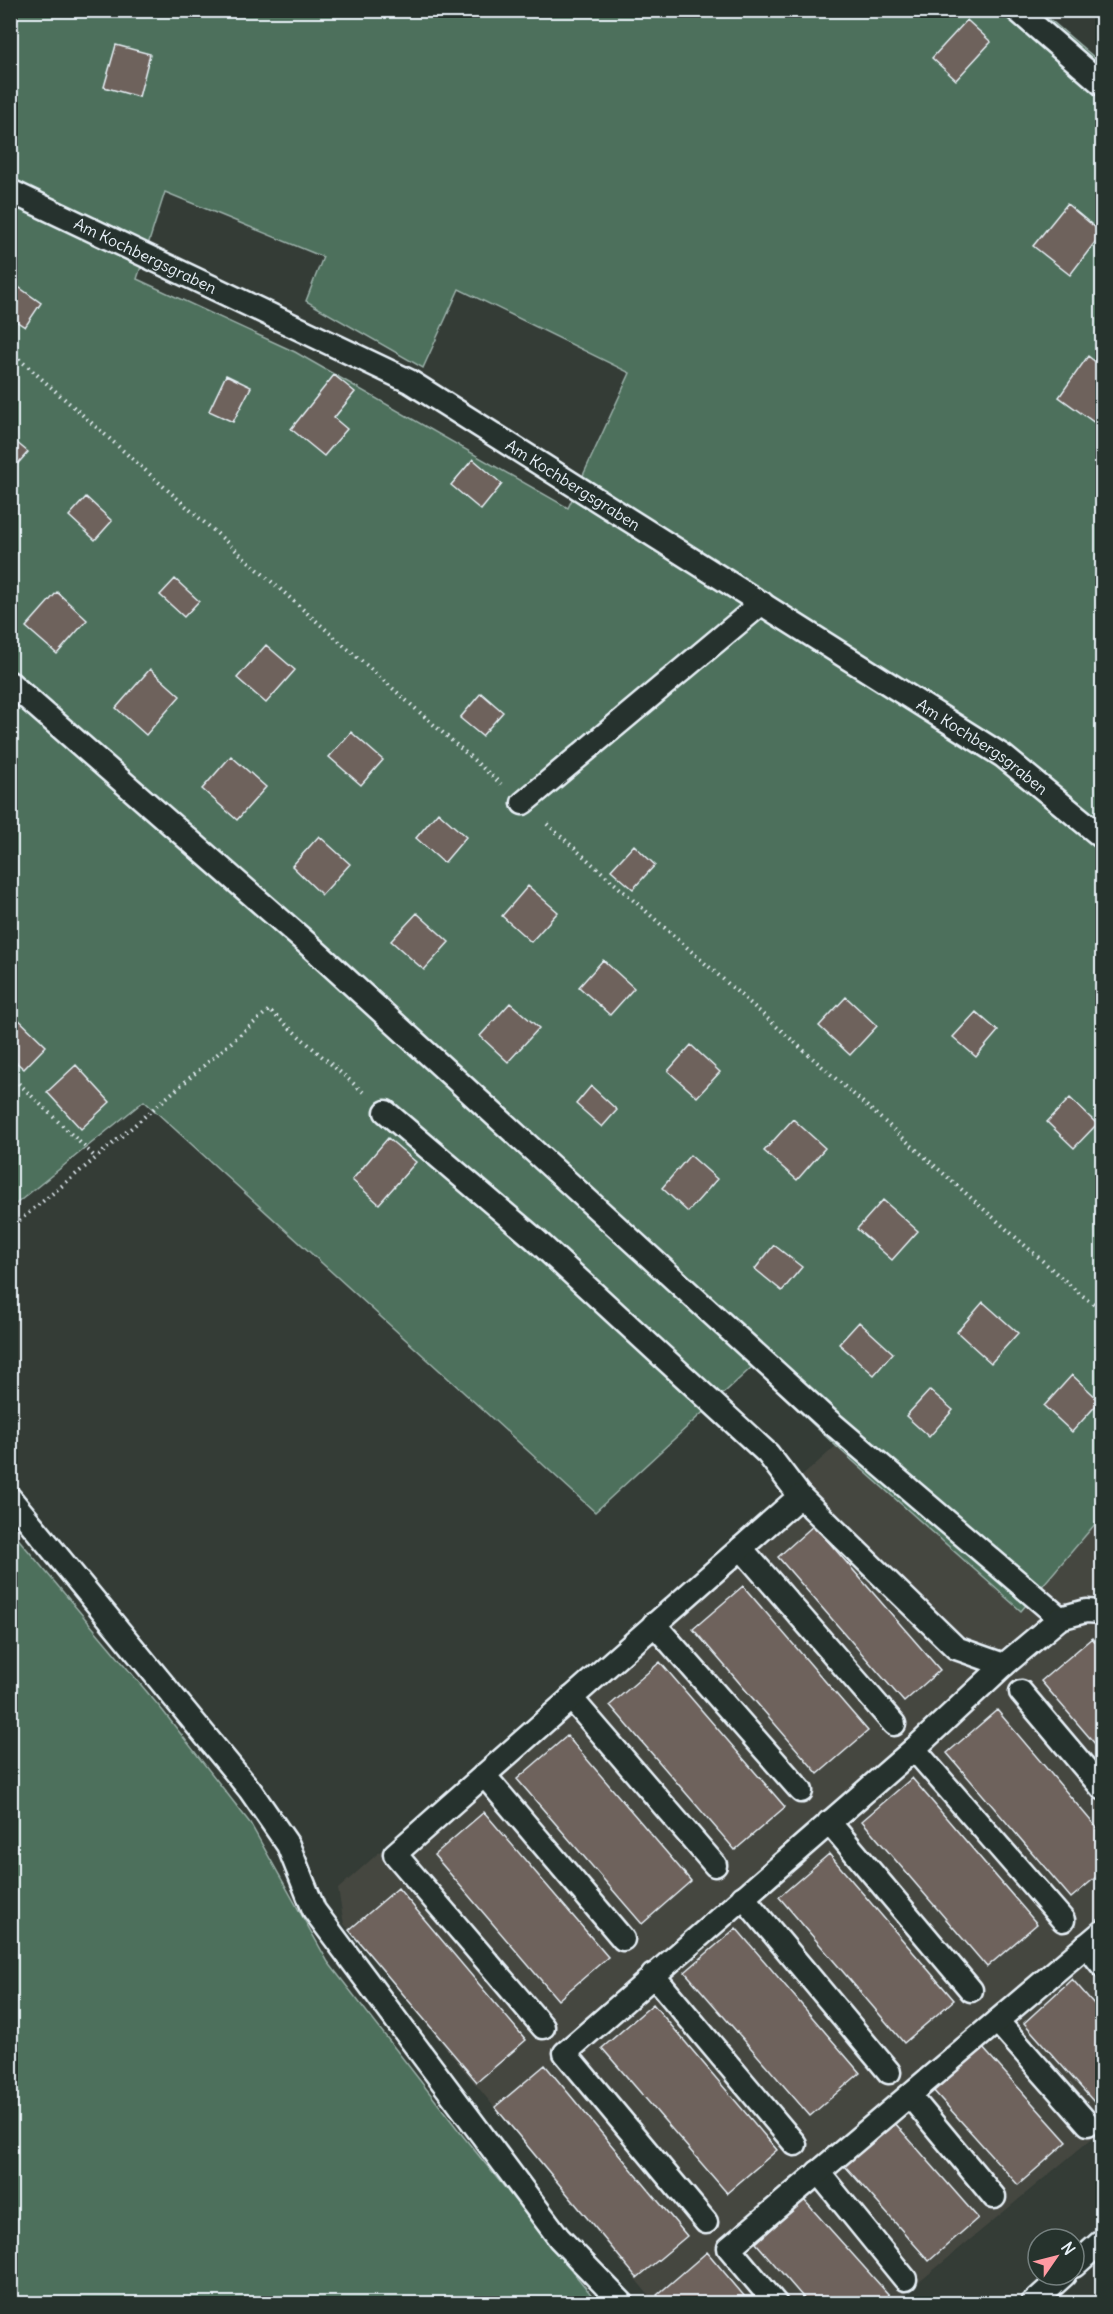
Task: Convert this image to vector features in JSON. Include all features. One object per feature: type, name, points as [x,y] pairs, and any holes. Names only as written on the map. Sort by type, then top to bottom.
[{"type":"lane","points":[[1017,10],[1102,84]]},
{"type":"lane","name":"Am Kochbergsgraben","points":[[10,191],[409,381],[1003,756],[1102,837]]},
{"type":"lane","points":[[523,803],[762,603]]},
{"type":"lane","points":[[10,683],[309,945],[828,1420],[1060,1618]]},
{"type":"lane","points":[[386,1112],[536,1240],[751,1438],[768,1454],[800,1496],[956,1648],[1004,1665]]},
{"type":"lane","points":[[543,2027],[395,1854],[800,1496]]},
{"type":"lane","points":[[10,1498],[250,1790],[288,1845],[314,1910],[559,2238],[623,2304]]},
{"type":"lane","points":[[741,1548],[894,1724]]},
{"type":"lane","points":[[706,2222],[565,2053],[914,1749],[1004,1665],[1060,1618],[1086,1611],[1102,1612]]},
{"type":"lane","points":[[654,1624],[801,1791]]},
{"type":"lane","points":[[1021,1692],[1102,1788]]},
{"type":"lane","points":[[571,1698],[715,1865]]},
{"type":"lane","points":[[914,1749],[1064,1920]]},
{"type":"lane","points":[[484,1775],[623,1939]]},
{"type":"lane","points":[[829,1822],[971,1990]]},
{"type":"lane","points":[[743,1897],[889,2072]]},
{"type":"lane","points":[[776,2304],[729,2248],[1094,1939],[1102,1965]]},
{"type":"lane","points":[[653,1976],[795,2144]]},
{"type":"lane","points":[[997,2021],[1088,2124]]},
{"type":"lane","points":[[910,2096],[994,2197]]},
{"type":"lane","points":[[818,2172],[905,2279]]},
{"type":"lane","points":[[1086,2255],[1102,2241]]},
{"type":"lane","points":[[1032,2304],[1051,2287]]},
{"type":"path","points":[[10,351],[1080,1294],[1102,1309]]},
{"type":"path","points":[[10,1227],[96,1158],[269,1010],[386,1112]]},
{"type":"path","points":[[10,1075],[96,1158]]},
{"type":"shaded area","points":[[836,1446],[1021,1611],[1102,1516],[1102,2130],[894,2303],[655,2303],[344,1924],[338,1889]]},
{"type":"green space","points":[[1039,10],[1102,64],[1102,1516],[1021,1611],[836,1446],[752,1367],[595,1512],[144,1101],[11,1208],[11,11]],"holes":[[[165,192],[323,257],[306,301],[423,368],[459,289],[630,373],[568,508],[295,352],[137,279]]]},
{"type":"green space","points":[[10,1529],[163,1711],[250,1823],[328,1962],[463,2136],[598,2303],[11,2303]]},
{"type":"building","points":[[967,20],[991,42],[956,80],[932,58]]},
{"type":"building","points":[[116,45],[150,54],[139,97],[104,87]]},
{"type":"building","points":[[1067,204],[1102,233],[1070,275],[1033,246]]},
{"type":"building","points":[[10,281],[41,303],[25,327],[10,317]]},
{"type":"building","points":[[1088,356],[1102,367],[1102,428],[1059,397]]},
{"type":"building","points":[[226,375],[251,387],[233,422],[209,411]]},
{"type":"building","points":[[334,375],[355,392],[334,418],[347,429],[324,456],[291,429]]},
{"type":"building","points":[[10,437],[28,452],[13,469],[10,466]]},
{"type":"building","points":[[473,459],[502,484],[481,510],[451,485]]},
{"type":"building","points":[[86,497],[112,521],[95,540],[69,516]]},
{"type":"building","points":[[1102,497],[1102,513],[1095,507]]},
{"type":"building","points":[[175,579],[199,601],[184,617],[160,595]]},
{"type":"building","points":[[57,592],[87,620],[57,654],[26,627]]},
{"type":"building","points":[[266,645],[295,670],[266,703],[237,678]]},
{"type":"building","points":[[150,669],[180,696],[146,735],[116,708]]},
{"type":"building","points":[[481,693],[503,712],[482,736],[460,718]]},
{"type":"building","points":[[351,732],[383,760],[361,785],[329,757]]},
{"type":"building","points":[[231,756],[266,787],[237,820],[202,789]]},
{"type":"building","points":[[438,812],[466,837],[444,863],[416,838]]},
{"type":"building","points":[[319,836],[350,864],[322,895],[292,866]]},
{"type":"building","points":[[634,845],[655,865],[633,889],[611,870]]},
{"type":"building","points":[[528,886],[558,912],[531,942],[502,916]]},
{"type":"building","points":[[417,913],[449,942],[424,970],[391,941]]},
{"type":"building","points":[[603,960],[634,988],[610,1015],[579,987]]},
{"type":"building","points":[[846,997],[877,1026],[850,1055],[819,1026]]},
{"type":"building","points":[[510,1003],[539,1028],[508,1062],[480,1036]]},
{"type":"building","points":[[11,1012],[46,1046],[24,1069],[10,1057]]},
{"type":"building","points":[[976,1012],[998,1031],[976,1057],[953,1037]]},
{"type":"building","points":[[691,1045],[720,1072],[697,1097],[668,1071]]},
{"type":"building","points":[[76,1065],[110,1102],[81,1129],[47,1092]]},
{"type":"building","points":[[591,1086],[617,1110],[602,1127],[576,1104]]},
{"type":"building","points":[[1070,1098],[1097,1124],[1074,1148],[1047,1122]]},
{"type":"building","points":[[793,1119],[825,1148],[797,1180],[764,1151]]},
{"type":"building","points":[[388,1138],[416,1162],[379,1204],[352,1180]]},
{"type":"building","points":[[690,1155],[717,1179],[688,1212],[662,1188]]},
{"type":"building","points":[[883,1200],[918,1231],[892,1260],[857,1229]]},
{"type":"building","points":[[774,1245],[802,1267],[782,1291],[755,1269]]},
{"type":"building","points":[[983,1302],[1018,1333],[991,1363],[957,1332]]},
{"type":"building","points":[[859,1322],[893,1353],[874,1375],[839,1344]]},
{"type":"building","points":[[1072,1375],[1100,1401],[1072,1432],[1044,1406]]},
{"type":"building","points":[[930,1390],[953,1410],[929,1437],[906,1416]]},
{"type":"building","points":[[814,1525],[940,1670],[904,1702],[778,1557]]},
{"type":"building","points":[[743,1586],[868,1731],[818,1774],[693,1629]]},
{"type":"building","points":[[1092,1638],[1102,1650],[1102,1752],[1041,1681]]},
{"type":"building","points":[[660,1662],[785,1807],[735,1850],[610,1705]]},
{"type":"building","points":[[997,1710],[1102,1834],[1102,1872],[1071,1898],[947,1753]]},
{"type":"building","points":[[567,1736],[691,1881],[642,1924],[517,1779]]},
{"type":"building","points":[[912,1778],[1037,1924],[987,1967],[862,1821]]},
{"type":"building","points":[[484,1812],[608,1957],[558,2000],[434,1855]]},
{"type":"building","points":[[829,1854],[954,2000],[904,2043],[779,1897]]},
{"type":"building","points":[[398,1888],[526,2040],[477,2082],[349,1930]]},
{"type":"building","points":[[736,1928],[860,2073],[810,2116],[685,1972]]},
{"type":"building","points":[[1072,1979],[1102,2013],[1102,2111],[1024,2023]]},
{"type":"building","points":[[653,2004],[777,2150],[727,2193],[602,2048]]},
{"type":"building","points":[[982,2047],[1067,2142],[1018,2185],[933,2090]]},
{"type":"building","points":[[545,2065],[687,2236],[637,2278],[495,2107]]},
{"type":"building","points":[[894,2122],[978,2218],[929,2261],[845,2166]]},
{"type":"building","points":[[804,2200],[889,2295],[880,2304],[809,2304],[756,2243]]},
{"type":"building","points":[[707,2252],[751,2304],[664,2304],[657,2295]]}]
